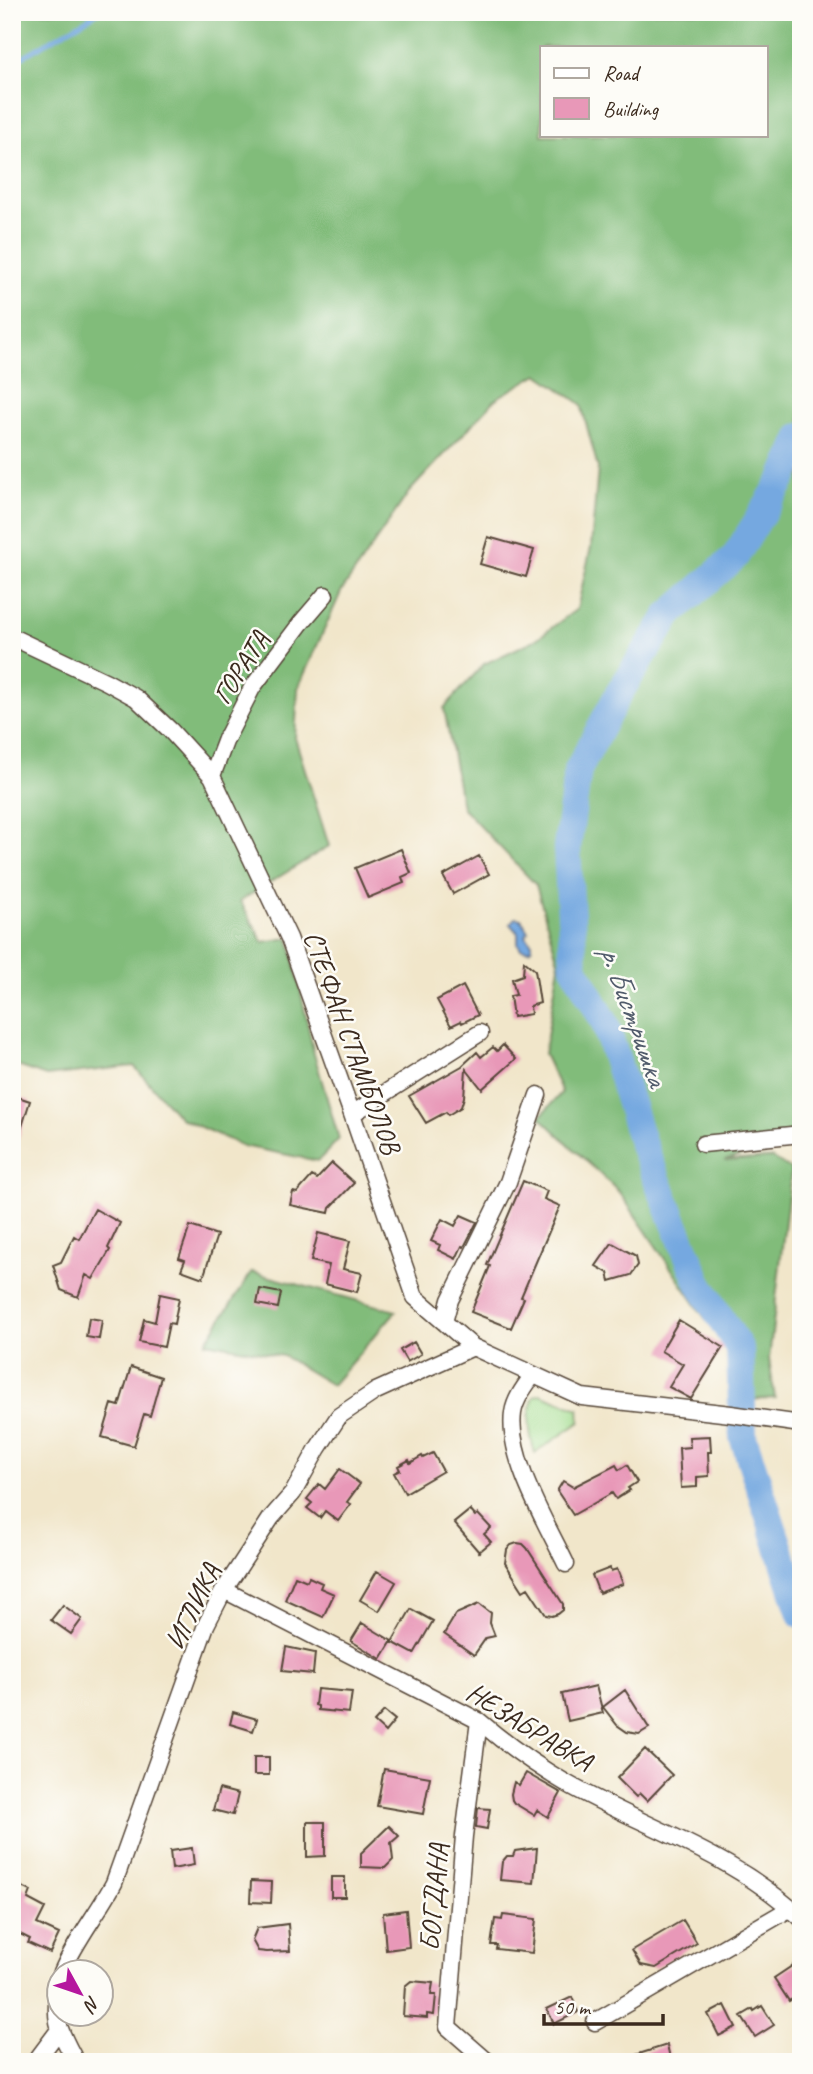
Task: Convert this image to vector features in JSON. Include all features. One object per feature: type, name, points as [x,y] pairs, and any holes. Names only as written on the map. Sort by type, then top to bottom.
[{"type":"street","name":"ГОРАТА","points":[[212,776],[226,738],[252,688],[325,595]]},
{"type":"street","name":"СТЕФАН СТАМБОЛОВ","points":[[12,638],[136,698],[212,776],[289,938],[415,1297],[473,1348],[582,1397],[801,1424]]},
{"type":"street","points":[[352,1114],[480,1034]]},
{"type":"street","points":[[444,1322],[450,1300],[508,1182],[538,1095]]},
{"type":"street","points":[[703,1144],[801,1134]]},
{"type":"street","name":"ИГЛИКА","points":[[69,1958],[114,1882],[206,1625],[224,1590],[271,1518],[293,1493],[339,1416],[376,1391],[473,1348]]},
{"type":"street","points":[[533,1375],[521,1392],[513,1412],[515,1443],[526,1479],[566,1564]]},
{"type":"street","name":"НЕЗАБРАВКА","points":[[224,1590],[479,1721],[513,1750],[567,1783],[718,1858],[796,1913]]},
{"type":"street","name":"БОГДАНА","points":[[479,1721],[464,1836],[448,2027],[488,2062]]},
{"type":"street","points":[[595,2022],[796,1913]]},
{"type":"street","points":[[35,2062],[59,2030],[76,2062]]},
{"type":"green space","points":[[12,12],[801,12],[801,1137],[724,1161],[772,1158],[791,1170],[769,1359],[775,1398],[735,1401],[735,1356],[702,1314],[620,1193],[540,1117],[562,1092],[544,1054],[559,965],[536,885],[462,807],[444,708],[484,664],[535,640],[577,609],[591,547],[598,468],[581,404],[538,374],[497,398],[409,492],[341,592],[298,688],[295,738],[329,846],[240,901],[263,942],[289,938],[314,1054],[339,1139],[318,1161],[243,1146],[180,1118],[134,1066],[46,1076],[12,1064]]},
{"type":"green space","points":[[252,1272],[396,1311],[332,1385],[283,1356],[206,1342]]},
{"type":"green space","points":[[540,1394],[579,1409],[580,1422],[535,1453],[529,1418],[534,1397]]},
{"type":"water","points":[[515,918],[521,919],[528,931],[526,936],[532,943],[529,950],[521,949],[518,944],[518,933],[510,924]]},
{"type":"building","points":[[488,537],[534,550],[526,577],[480,564]]},
{"type":"building","points":[[401,849],[411,873],[402,877],[404,883],[368,898],[355,868]]},
{"type":"building","points":[[479,856],[489,874],[453,894],[443,876]]},
{"type":"building","points":[[524,961],[535,970],[540,1003],[530,1006],[531,1014],[513,1017],[510,996],[516,995],[512,979],[523,975]]},
{"type":"building","points":[[463,986],[478,1015],[451,1026],[437,1000]]},
{"type":"building","points":[[503,1045],[516,1059],[482,1089],[466,1069],[461,1107],[426,1123],[409,1096],[462,1066],[477,1052],[481,1057],[493,1047],[497,1051]]},
{"type":"building","points":[[12,1095],[30,1101],[15,1149],[12,1148]]},
{"type":"building","points":[[332,1163],[354,1183],[330,1208],[329,1213],[290,1205],[293,1192],[297,1193],[312,1176],[317,1179]]},
{"type":"building","points":[[523,1181],[547,1191],[544,1199],[560,1206],[521,1297],[524,1298],[511,1328],[471,1312],[490,1266],[487,1265]]},
{"type":"building","points":[[95,1209],[120,1223],[108,1248],[110,1250],[93,1279],[86,1275],[78,1297],[61,1290],[53,1265],[61,1262],[74,1236],[79,1239]]},
{"type":"building","points":[[461,1215],[477,1222],[456,1259],[438,1250],[440,1245],[431,1241],[442,1219],[455,1226]]},
{"type":"building","points":[[190,1226],[217,1235],[203,1278],[181,1270],[185,1260],[179,1258]]},
{"type":"building","points":[[318,1233],[350,1241],[343,1269],[362,1273],[357,1292],[325,1284],[329,1265],[311,1261]]},
{"type":"building","points":[[612,1243],[636,1256],[638,1265],[631,1275],[610,1281],[608,1273],[596,1266]]},
{"type":"building","points":[[260,1289],[281,1293],[278,1308],[257,1304]]},
{"type":"building","points":[[160,1294],[179,1298],[174,1324],[169,1323],[164,1347],[139,1342],[144,1319],[155,1322]]},
{"type":"building","points":[[89,1318],[102,1320],[99,1339],[86,1337]]},
{"type":"building","points":[[679,1320],[723,1347],[691,1399],[669,1387],[683,1364],[661,1351]]},
{"type":"building","points":[[414,1342],[421,1354],[407,1362],[400,1350]]},
{"type":"building","points":[[131,1367],[161,1377],[150,1416],[144,1414],[134,1446],[102,1437],[112,1404],[119,1406]]},
{"type":"building","points":[[710,1436],[709,1476],[697,1477],[697,1487],[681,1488],[679,1448],[690,1447],[689,1437]]},
{"type":"building","points":[[433,1453],[443,1471],[405,1493],[394,1473],[400,1470],[398,1466]]},
{"type":"building","points":[[616,1465],[619,1470],[627,1465],[637,1482],[616,1499],[612,1493],[573,1515],[557,1491],[563,1481],[573,1487]]},
{"type":"building","points":[[340,1469],[360,1484],[347,1502],[351,1504],[338,1521],[325,1511],[320,1518],[307,1508],[312,1503],[307,1499],[319,1484],[325,1489]]},
{"type":"building","points":[[470,1510],[475,1516],[478,1514],[491,1528],[484,1534],[491,1542],[479,1552],[454,1523]]},
{"type":"building","points":[[517,1543],[527,1548],[563,1604],[563,1610],[558,1614],[546,1615],[528,1588],[523,1591],[505,1563],[507,1550]]},
{"type":"building","points":[[610,1568],[611,1571],[617,1569],[623,1584],[599,1593],[592,1575]]},
{"type":"building","points":[[377,1571],[396,1582],[379,1611],[360,1600]]},
{"type":"building","points":[[295,1576],[307,1581],[309,1577],[322,1583],[320,1588],[334,1594],[323,1617],[285,1600]]},
{"type":"building","points":[[479,1604],[491,1613],[490,1623],[495,1636],[486,1638],[474,1655],[444,1634],[456,1614]]},
{"type":"building","points":[[63,1605],[82,1619],[71,1634],[51,1620]]},
{"type":"building","points":[[411,1609],[433,1621],[414,1654],[392,1642]]},
{"type":"building","points":[[362,1623],[392,1641],[381,1659],[351,1641]]},
{"type":"building","points":[[286,1647],[315,1653],[313,1674],[282,1671]]},
{"type":"building","points":[[596,1686],[603,1713],[568,1721],[562,1694]]},
{"type":"building","points":[[317,1689],[352,1692],[349,1713],[318,1710],[315,1705]]},
{"type":"building","points":[[625,1690],[649,1728],[639,1734],[627,1732],[617,1725],[603,1707]]},
{"type":"building","points":[[384,1711],[395,1720],[385,1732],[374,1722]]},
{"type":"building","points":[[233,1712],[257,1719],[253,1731],[230,1724]]},
{"type":"building","points":[[645,1749],[672,1775],[647,1801],[640,1794],[636,1797],[617,1778]]},
{"type":"building","points":[[254,1757],[269,1757],[269,1775],[254,1775]]},
{"type":"building","points":[[384,1769],[430,1777],[423,1814],[377,1806]]},
{"type":"building","points":[[526,1773],[561,1793],[548,1817],[537,1810],[534,1815],[512,1800],[514,1782],[519,1785]]},
{"type":"building","points":[[219,1789],[238,1794],[233,1815],[213,1810]]},
{"type":"building","points":[[478,1808],[490,1809],[487,1829],[476,1827]]},
{"type":"building","points":[[307,1822],[325,1822],[325,1856],[307,1857]]},
{"type":"building","points":[[389,1826],[399,1836],[391,1843],[393,1860],[385,1868],[361,1867],[361,1853]]},
{"type":"building","points":[[192,1848],[194,1865],[172,1869],[170,1851]]},
{"type":"building","points":[[537,1848],[534,1883],[500,1880],[502,1862],[507,1856],[513,1856],[515,1851]]},
{"type":"building","points":[[331,1877],[345,1877],[345,1897],[331,1897]]},
{"type":"building","points":[[251,1881],[272,1882],[271,1903],[250,1902]]},
{"type":"building","points":[[12,1882],[31,1891],[28,1899],[45,1908],[37,1924],[59,1934],[50,1953],[28,1943],[30,1939],[12,1930]]},
{"type":"building","points":[[406,1910],[409,1947],[386,1950],[383,1913]]},
{"type":"building","points":[[503,1915],[536,1919],[532,1953],[496,1949],[497,1945],[491,1945],[495,1919],[502,1920]]},
{"type":"building","points":[[683,1920],[697,1943],[656,1968],[641,1965],[632,1950]]},
{"type":"building","points":[[288,1924],[290,1951],[258,1951],[252,1940],[257,1928]]},
{"type":"building","points":[[795,1964],[801,1974],[801,1993],[789,2001],[774,1978]]},
{"type":"building","points":[[411,1981],[433,1983],[431,1995],[436,1995],[434,2015],[427,2014],[427,2018],[403,2016],[405,1986]]},
{"type":"building","points":[[572,1997],[578,2012],[554,2024],[547,2009]]},
{"type":"building","points":[[725,2005],[736,2027],[719,2036],[708,2014]]},
{"type":"building","points":[[762,2006],[774,2025],[755,2037],[741,2016]]},
{"type":"building","points":[[667,2045],[671,2062],[623,2062],[623,2059]]},
{"type":"waterway","points":[[12,63],[99,12]]},
{"type":"waterway","name":"р. Бистришка","points":[[801,437],[783,479],[735,557],[669,615],[619,693],[578,770],[567,848],[574,967],[605,1023],[643,1145],[699,1283],[740,1349],[743,1437],[801,1614]]}]
